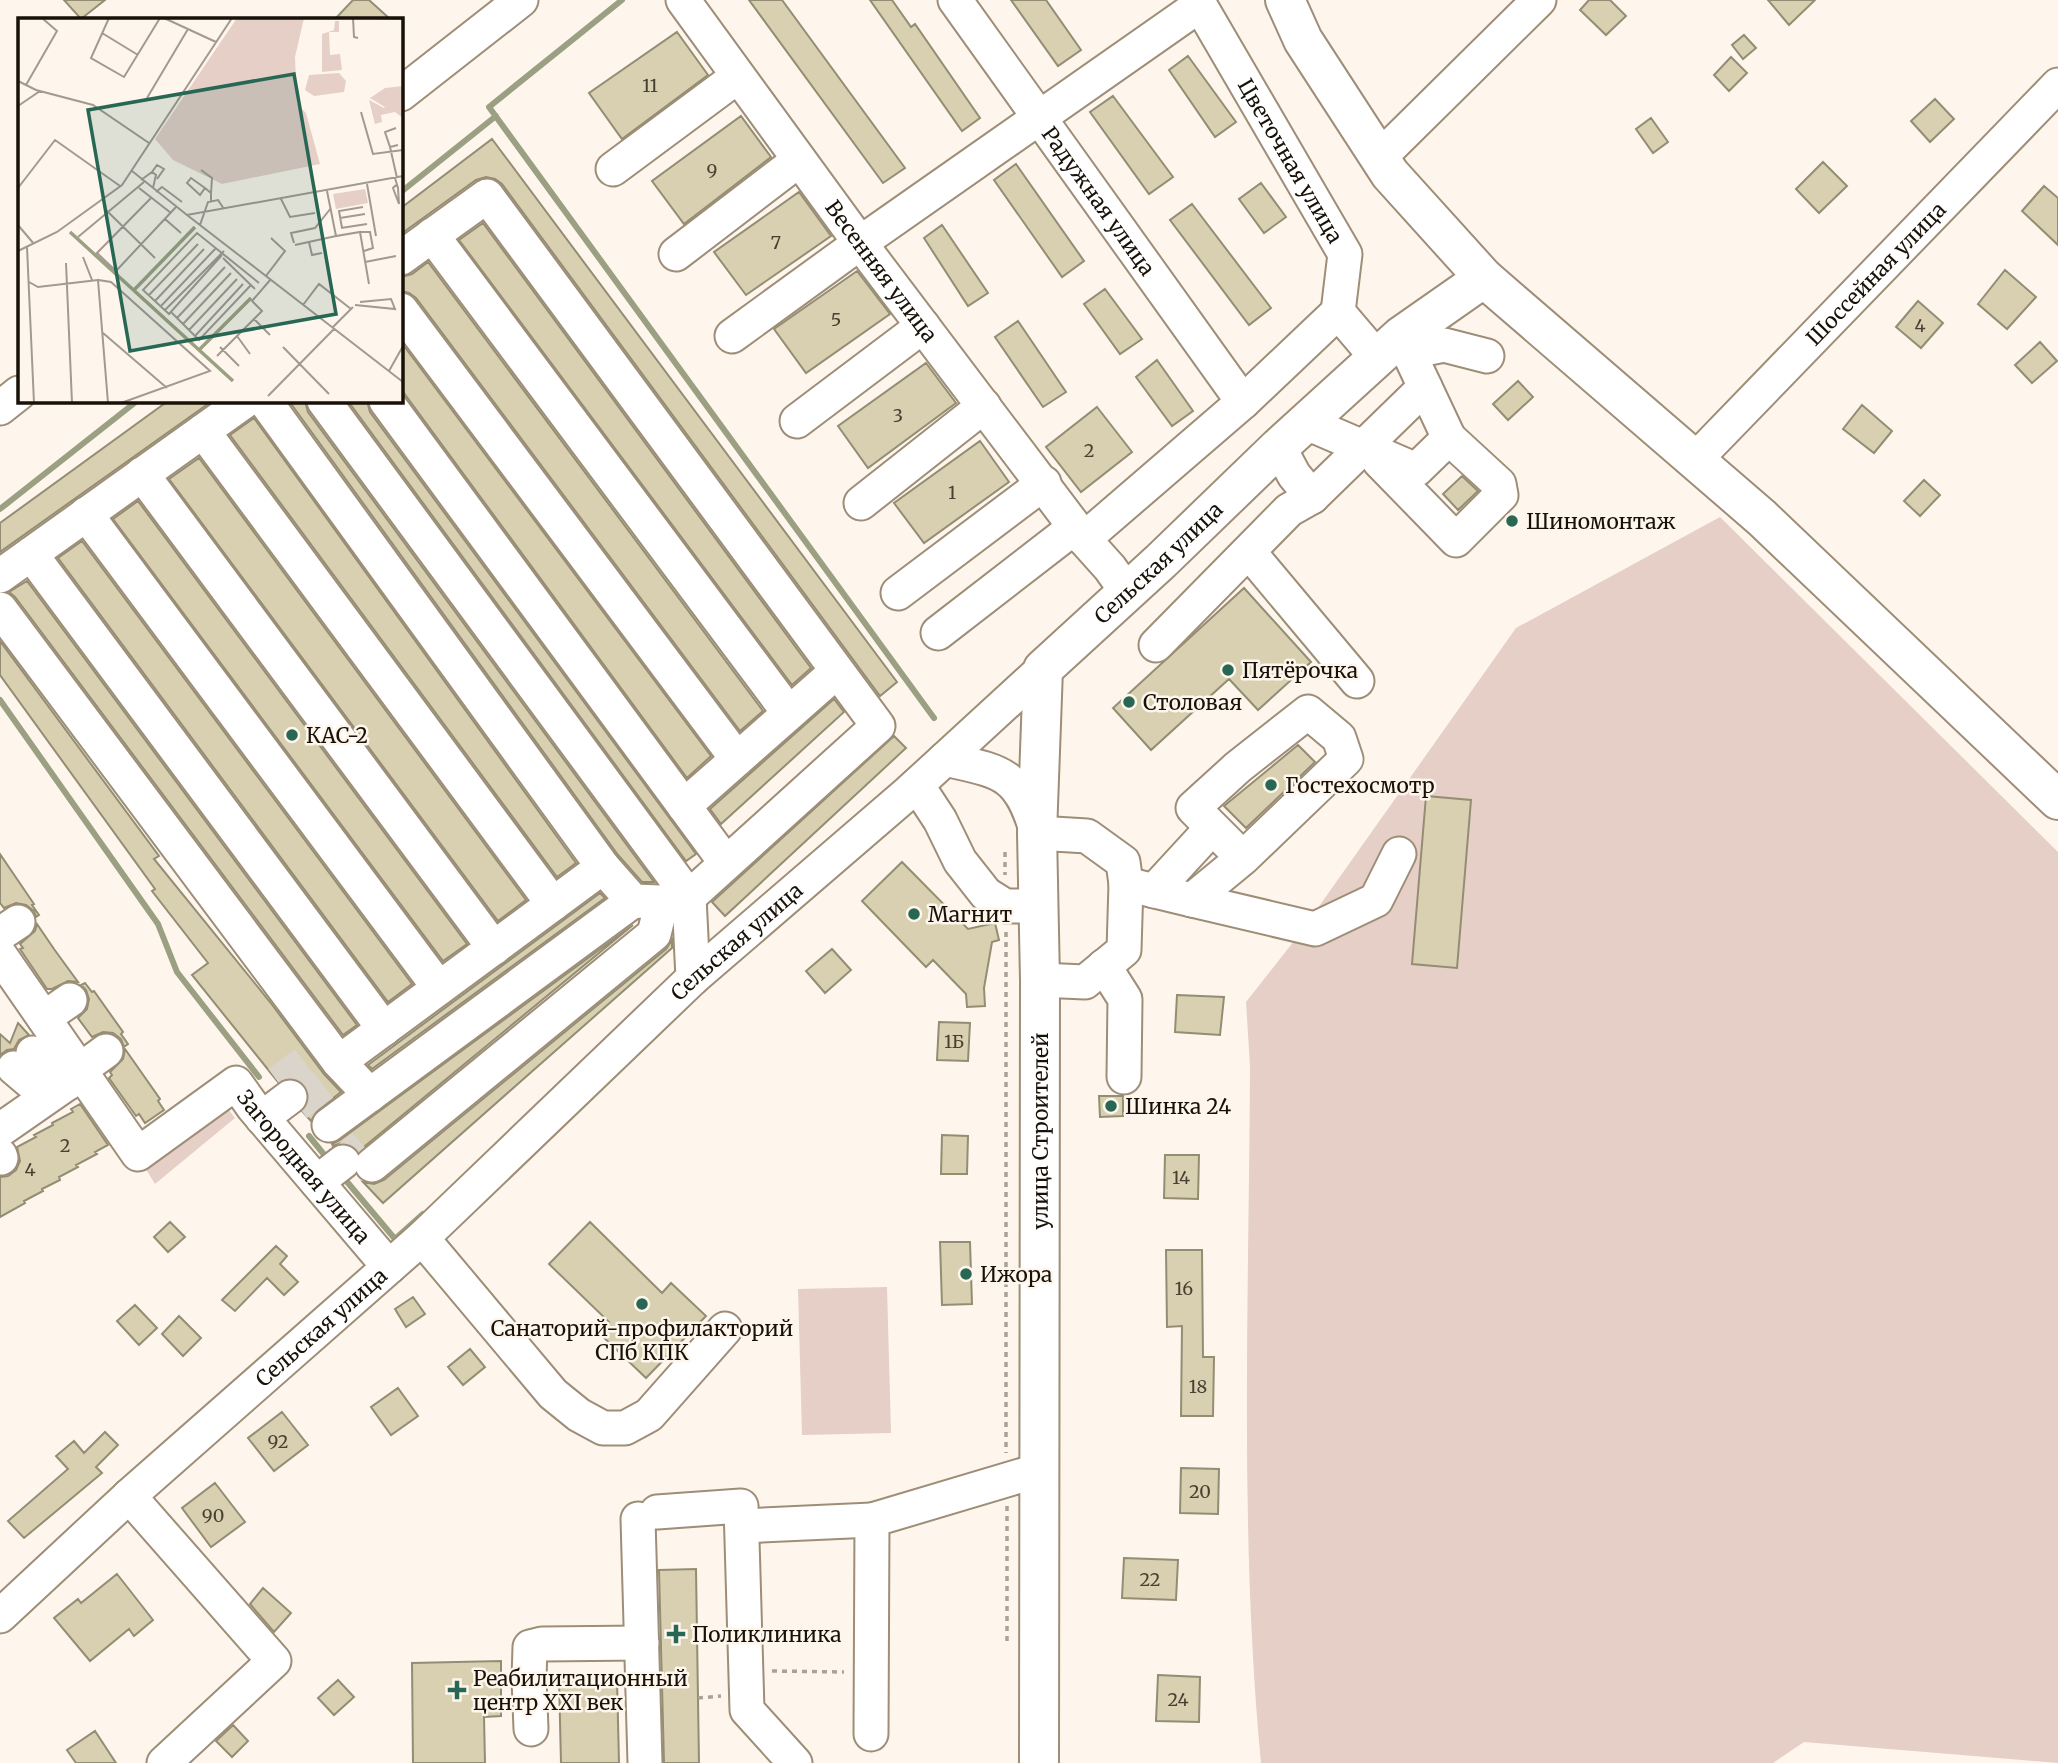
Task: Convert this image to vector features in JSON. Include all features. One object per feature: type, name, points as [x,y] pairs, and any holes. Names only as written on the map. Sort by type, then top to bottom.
[{"type":"main road","points":[[1285,0],[1303,40],[1390,174],[1484,278],[1762,519],[2058,800]]},
{"type":"main road","name":"Сельская улица","points":[[1043,669],[1293,435],[1484,278]]},
{"type":"main road","name":"улица Строителей","points":[[1039,1763],[1023,1475],[1040,980],[1022,906],[1021,840],[1043,669]]},
{"type":"street","points":[[402,93],[521,0]]},
{"type":"street","name":"Весенняя улица","points":[[683,0],[860,243],[1127,592]]},
{"type":"street","name":"Радужная улица","points":[[955,0],[1243,402]]},
{"type":"street","points":[[1379,158],[1539,0]]},
{"type":"street","points":[[732,336],[1199,2]]},
{"type":"street","name":"Цветочная улица","points":[[1199,2],[1345,254],[1338,312]]},
{"type":"street","points":[[613,169],[737,77]]},
{"type":"street","name":"Шоссейная улица","points":[[1694,461],[2058,85]]},
{"type":"street","points":[[676,254],[799,160]]},
{"type":"street","points":[[330,1125],[370,1095],[661,900],[726,863],[878,726],[487,196],[402,257]]},
{"type":"street","points":[[432,235],[789,713]]},
{"type":"street","points":[[402,311],[737,759]]},
{"type":"street","points":[[938,633],[1080,533],[1243,402],[1338,312],[1396,349],[1425,387],[1449,438],[1499,484],[1501,495],[1456,540],[1365,448]]},
{"type":"street","points":[[797,421],[923,326]]},
{"type":"street","points":[[1396,349],[1444,345],[1487,356]]},
{"type":"street","points":[[1156,645],[1289,510],[1312,497],[1425,387]]},
{"type":"street","points":[[0,408],[18,394]]},
{"type":"street","points":[[0,576],[244,402]]},
{"type":"street","points":[[266,402],[603,867],[661,900]]},
{"type":"street","points":[[325,402],[661,900],[693,978]]},
{"type":"street","points":[[387,402],[726,863]]},
{"type":"street","points":[[861,503],[984,406]]},
{"type":"street","points":[[203,431],[553,904]]},
{"type":"street","points":[[1312,497],[1294,475],[1293,435],[1365,448],[1416,470],[1449,438]]},
{"type":"street","points":[[142,474],[494,948]]},
{"type":"street","points":[[898,593],[1044,483]]},
{"type":"street","points":[[86,514],[439,988]]},
{"type":"street","points":[[1249,552],[1357,681]]},
{"type":"street","points":[[31,554],[384,1029]]},
{"type":"street","points":[[0,609],[339,1062],[370,1095]]},
{"type":"street","name":"Сельская улица","points":[[0,1616],[129,1496],[422,1238],[693,978],[917,785],[1043,669]]},
{"type":"street","points":[[684,806],[836,672]]},
{"type":"street","points":[[1192,900],[1243,859],[1346,759],[1339,738],[1308,712],[1238,767],[1193,808],[1243,859]]},
{"type":"street","points":[[945,759],[998,773],[1016,786],[1029,806],[1021,840],[1087,836],[1123,862],[1140,887],[1315,929],[1376,900],[1399,854]]},
{"type":"street","points":[[917,785],[940,820],[960,861],[986,894],[1022,906]]},
{"type":"street","points":[[1040,980],[1085,982],[1124,950],[1140,887],[1212,828]]},
{"type":"street","points":[[339,1062],[603,867]]},
{"type":"street","points":[[317,1182],[357,1163],[654,934],[661,900]]},
{"type":"street","name":"Загородная улица","points":[[0,955],[51,1004],[46,1106],[132,1125],[138,1154],[236,1083],[279,1106],[317,1182],[389,1267]]},
{"type":"street","points":[[1104,966],[1125,999],[1124,1077]]},
{"type":"street","points":[[16,1068],[46,1106]]},
{"type":"street","points":[[16,1068],[46,1106]]},
{"type":"street","points":[[422,1238],[554,1394],[579,1415],[603,1428],[625,1428],[649,1415],[725,1329]]},
{"type":"street","points":[[742,1525],[872,1520],[1023,1475]]},
{"type":"street","points":[[129,1496],[274,1661],[164,1763]]},
{"type":"street","points":[[645,1763],[642,1643],[648,1515],[741,1506],[747,1710],[795,1763]]},
{"type":"street","points":[[871,1734],[872,1520]]},
{"type":"street","points":[[531,1729],[530,1647],[542,1644],[642,1643]]},
{"type":"path","points":[[1007,1655],[1023,1475],[1021,840]]},
{"type":"path","points":[[746,1671],[871,1672]]},
{"type":"shaded area","points":[[1720,517],[2058,852],[2058,1763],[1804,1742],[1773,1763],[1261,1763],[1254,1676],[1248,1502],[1250,1066],[1246,1002],[1298,936],[1516,628]]},
{"type":"shaded area","points":[[228,1109],[235,1118],[155,1184],[144,1166]]},
{"type":"shaded area","points":[[887,1287],[891,1433],[802,1435],[798,1289]]},
{"type":"building","points":[[64,0],[105,0],[82,18]]},
{"type":"building","points":[[353,0],[369,0],[389,18],[336,18]]},
{"type":"building","points":[[749,0],[782,0],[905,168],[883,183]]},
{"type":"building","points":[[870,0],[892,0],[911,27],[915,24],[980,118],[962,131]]},
{"type":"building","points":[[1011,0],[1046,0],[1081,50],[1058,66]]},
{"type":"building","points":[[1589,0],[1610,0],[1626,16],[1606,35],[1580,10]]},
{"type":"building","points":[[1768,0],[1815,0],[1789,25]]},
{"type":"building","points":[[677,32],[708,75],[622,139],[589,93]]},
{"type":"building","points":[[1744,35],[1756,48],[1743,59],[1732,45]]},
{"type":"building","points":[[1188,56],[1236,122],[1215,137],[1169,70]]},
{"type":"building","points":[[1731,57],[1747,73],[1729,91],[1714,75]]},
{"type":"building","points":[[1113,96],[1173,177],[1149,194],[1090,112]]},
{"type":"building","points":[[1935,99],[1954,119],[1930,142],[1911,121]]},
{"type":"building","points":[[741,116],[771,157],[684,224],[652,181]]},
{"type":"building","points":[[1651,118],[1668,142],[1653,153],[1636,129]]},
{"type":"building","points":[[492,139],[897,682],[880,696],[502,184],[486,177],[476,180],[402,233],[402,207]]},
{"type":"building","points":[[1823,162],[1847,186],[1819,213],[1796,189]]},
{"type":"building","points":[[1016,164],[1084,261],[1062,277],[994,180]]},
{"type":"building","points":[[1261,183],[1286,217],[1264,233],[1239,199]]},
{"type":"building","points":[[2044,186],[2058,198],[2058,245],[2022,211]]},
{"type":"building","points":[[799,192],[831,236],[746,295],[714,252]]},
{"type":"building","points":[[1192,204],[1271,308],[1249,325],[1170,220]]},
{"type":"building","points":[[483,223],[811,668],[792,685],[459,240]]},
{"type":"building","points":[[942,225],[988,293],[968,306],[924,238]]},
{"type":"building","points":[[428,262],[763,711],[740,731],[416,298],[402,291],[402,277],[412,274]]},
{"type":"building","points":[[2005,270],[2036,297],[2007,329],[1978,304]]},
{"type":"building","points":[[857,271],[890,314],[806,373],[774,329]]},
{"type":"building","points":[[1105,289],[1142,339],[1120,354],[1084,304]]},
{"type":"building","points":[[1918,301],[1943,323],[1921,348],[1896,327]]},
{"type":"building","points":[[1018,321],[1066,392],[1043,407],[995,337]]},
{"type":"building","points":[[2040,342],[2057,361],[2032,383],[2015,365]]},
{"type":"building","points":[[402,343],[711,756],[687,778],[402,390]]},
{"type":"building","points":[[1157,360],[1193,411],[1172,426],[1136,377]]},
{"type":"building","points":[[926,363],[956,403],[868,468],[838,426]]},
{"type":"building","points":[[1518,381],[1533,397],[1508,420],[1493,404]]},
{"type":"building","points":[[167,402],[211,402],[0,552],[0,523]]},
{"type":"building","points":[[290,402],[305,402],[308,412],[654,882],[642,882],[618,855]]},
{"type":"building","points":[[349,402],[367,402],[370,412],[696,854],[686,861]]},
{"type":"building","points":[[1862,405],[1892,431],[1874,453],[1843,429]]},
{"type":"building","points":[[1097,407],[1132,452],[1081,492],[1046,447]]},
{"type":"building","points":[[254,418],[576,863],[557,877],[230,435]]},
{"type":"building","points":[[980,441],[1009,482],[924,543],[894,503]]},
{"type":"building","points":[[199,458],[526,900],[498,921],[169,479]]},
{"type":"building","points":[[1462,476],[1478,491],[1458,510],[1443,494]]},
{"type":"building","points":[[1924,480],[1940,495],[1920,516],[1904,501]]},
{"type":"building","name":"КАС-2","points":[[138,501],[467,944],[443,961],[113,519]]},
{"type":"building","points":[[82,541],[412,984],[388,1002],[58,558]]},
{"type":"building","points":[[27,581],[357,1025],[343,1035],[9,592]]},
{"type":"building","name":"Пятёрочка","points":[[1244,588],[1311,662],[1258,710],[1229,679],[1151,750],[1113,708]]},
{"type":"building","points":[[0,641],[159,856],[154,859],[341,1092],[318,1110],[311,1121],[302,1111],[308,1104],[309,1095],[305,1085],[288,1078],[278,1082],[192,975],[208,963],[152,891],[155,889],[0,675]]},
{"type":"building","points":[[834,699],[844,712],[721,824],[710,809]]},
{"type":"building","points":[[894,736],[906,748],[725,916],[712,902]]},
{"type":"building","name":"Гостехосмотр","points":[[1298,745],[1315,762],[1246,828],[1224,806]]},
{"type":"building","points":[[1426,796],[1471,800],[1457,968],[1412,964]]},
{"type":"building","points":[[0,854],[34,904],[32,905],[39,915],[36,917],[34,911],[26,905],[16,903],[4,908],[0,903]]},
{"type":"building","name":"Магнит","points":[[902,862],[968,929],[995,923],[999,940],[992,942],[984,988],[985,1006],[967,1007],[966,994],[933,960],[926,967],[862,901]]},
{"type":"building","points":[[600,893],[605,898],[372,1069],[368,1065]]},
{"type":"building","points":[[37,924],[78,982],[68,981],[47,989],[20,949],[23,948],[20,944],[35,931]]},
{"type":"building","points":[[633,925],[359,1151],[350,1144],[333,1146],[332,1144]]},
{"type":"building","points":[[672,940],[672,948],[383,1203],[363,1182],[374,1184],[384,1180],[666,949]]},
{"type":"building","points":[[832,949],[851,970],[825,993],[806,971]]},
{"type":"building","points":[[85,983],[94,991],[123,1032],[121,1034],[128,1044],[124,1047],[121,1039],[113,1033],[103,1032],[92,1037],[78,1018],[87,1009],[89,999],[81,985]]},
{"type":"building","points":[[1177,995],[1224,997],[1220,1035],[1175,1032]]},
{"type":"building","points":[[939,1022],[970,1023],[968,1061],[937,1060]]},
{"type":"building","points":[[18,1023],[29,1035],[19,1040],[14,1049],[0,1055],[0,1034],[10,1043]]},
{"type":"building","points":[[125,1049],[160,1099],[158,1101],[164,1110],[145,1123],[139,1114],[136,1116],[109,1078],[112,1075],[110,1072],[123,1059]]},
{"type":"building","name":"Шинка 24","points":[[1099,1096],[1123,1096],[1123,1116],[1100,1117]]},
{"type":"building","points":[[80,1104],[108,1145],[59,1177],[60,1180],[0,1217],[0,1177],[8,1176],[16,1170],[20,1161],[17,1147],[73,1112],[71,1109]]},
{"type":"building","points":[[942,1135],[968,1136],[967,1174],[941,1174]]},
{"type":"building","points":[[1165,1155],[1199,1155],[1198,1199],[1164,1198]]},
{"type":"building","points":[[170,1222],[185,1237],[168,1252],[154,1237]]},
{"type":"building","name":"Санаторий-профилакторий СПб КПК","points":[[590,1222],[662,1293],[671,1283],[706,1316],[646,1378],[599,1333],[609,1322],[549,1264]]},
{"type":"building","points":[[940,1242],[970,1242],[972,1304],[942,1305]]},
{"type":"building","points":[[276,1246],[287,1256],[280,1264],[298,1282],[284,1295],[267,1278],[235,1311],[222,1300]]},
{"type":"building","points":[[1166,1250],[1202,1250],[1203,1357],[1214,1357],[1213,1416],[1181,1416],[1182,1326],[1167,1327]]},
{"type":"building","points":[[413,1297],[425,1314],[406,1327],[395,1309]]},
{"type":"building","points":[[135,1305],[157,1328],[139,1345],[117,1321]]},
{"type":"building","points":[[179,1316],[201,1338],[183,1356],[162,1334]]},
{"type":"building","points":[[470,1349],[485,1367],[463,1385],[448,1367]]},
{"type":"building","points":[[398,1388],[418,1416],[391,1435],[371,1407]]},
{"type":"building","points":[[282,1412],[308,1445],[274,1471],[248,1438]]},
{"type":"building","points":[[105,1432],[118,1445],[96,1467],[102,1473],[24,1538],[8,1521],[68,1469],[56,1456],[74,1441],[84,1453]]},
{"type":"building","points":[[1181,1468],[1219,1469],[1218,1514],[1180,1513]]},
{"type":"building","points":[[215,1483],[245,1522],[211,1547],[182,1508]]},
{"type":"building","points":[[1124,1558],[1178,1560],[1176,1600],[1122,1598]]},
{"type":"building","name":"Поликлиника","points":[[696,1569],[699,1763],[664,1763],[659,1570]]},
{"type":"building","points":[[117,1574],[153,1620],[134,1636],[129,1629],[90,1661],[54,1618],[78,1599],[81,1603]]},
{"type":"building","points":[[263,1588],[291,1613],[274,1632],[250,1604]]},
{"type":"building","name":"Реабилитационный центр ХХI век","points":[[501,1661],[501,1716],[484,1717],[485,1763],[413,1763],[412,1663]]},
{"type":"building","points":[[1158,1675],[1200,1677],[1199,1722],[1156,1721]]},
{"type":"building","name":"Реабилитационный центр ХХI век","points":[[617,1679],[619,1763],[561,1763],[559,1680]]},
{"type":"building","points":[[338,1680],[354,1697],[334,1715],[318,1698]]},
{"type":"building","points":[[233,1725],[248,1741],[232,1757],[216,1741]]},
{"type":"building","points":[[95,1731],[116,1763],[76,1763],[67,1750]]},
{"type":"waterway","points":[[622,0],[489,107],[934,718]]},
{"type":"waterway","points":[[402,191],[496,116]]},
{"type":"waterway","points":[[0,509],[136,402]]},
{"type":"waterway","points":[[0,700],[158,924],[177,972],[259,1077]]},
{"type":"waterway","points":[[309,1136],[326,1157]]},
{"type":"waterway","points":[[343,1177],[395,1239],[423,1214]]},
{"type":"tunnel","points":[[278,1082],[308,1060]]},
{"type":"tunnel","points":[[297,1105],[324,1084]]},
{"type":"tunnel","points":[[343,1162],[363,1145]]},
{"type":"place","name":"Шиномонтаж","points":[[1512,521]]},
{"type":"place","name":"Пятёрочка","points":[[1228,670]]},
{"type":"place","name":"Столовая","points":[[1129,702]]},
{"type":"place","name":"КАС-2","points":[[292,735]]},
{"type":"place","name":"Гостехосмотр","points":[[1271,785]]},
{"type":"place","name":"Магнит","points":[[914,914]]},
{"type":"place","name":"Шинка 24","points":[[1111,1106]]},
{"type":"place","name":"Ижора","points":[[966,1274]]},
{"type":"place","name":"Санаторий-профилакторий СПб КПК","points":[[642,1304]]},
{"type":"place","name":"Поликлиника","points":[[676,1634]]},
{"type":"place","name":"Реабилитационный центр ХХI век","points":[[457,1690]]}]
